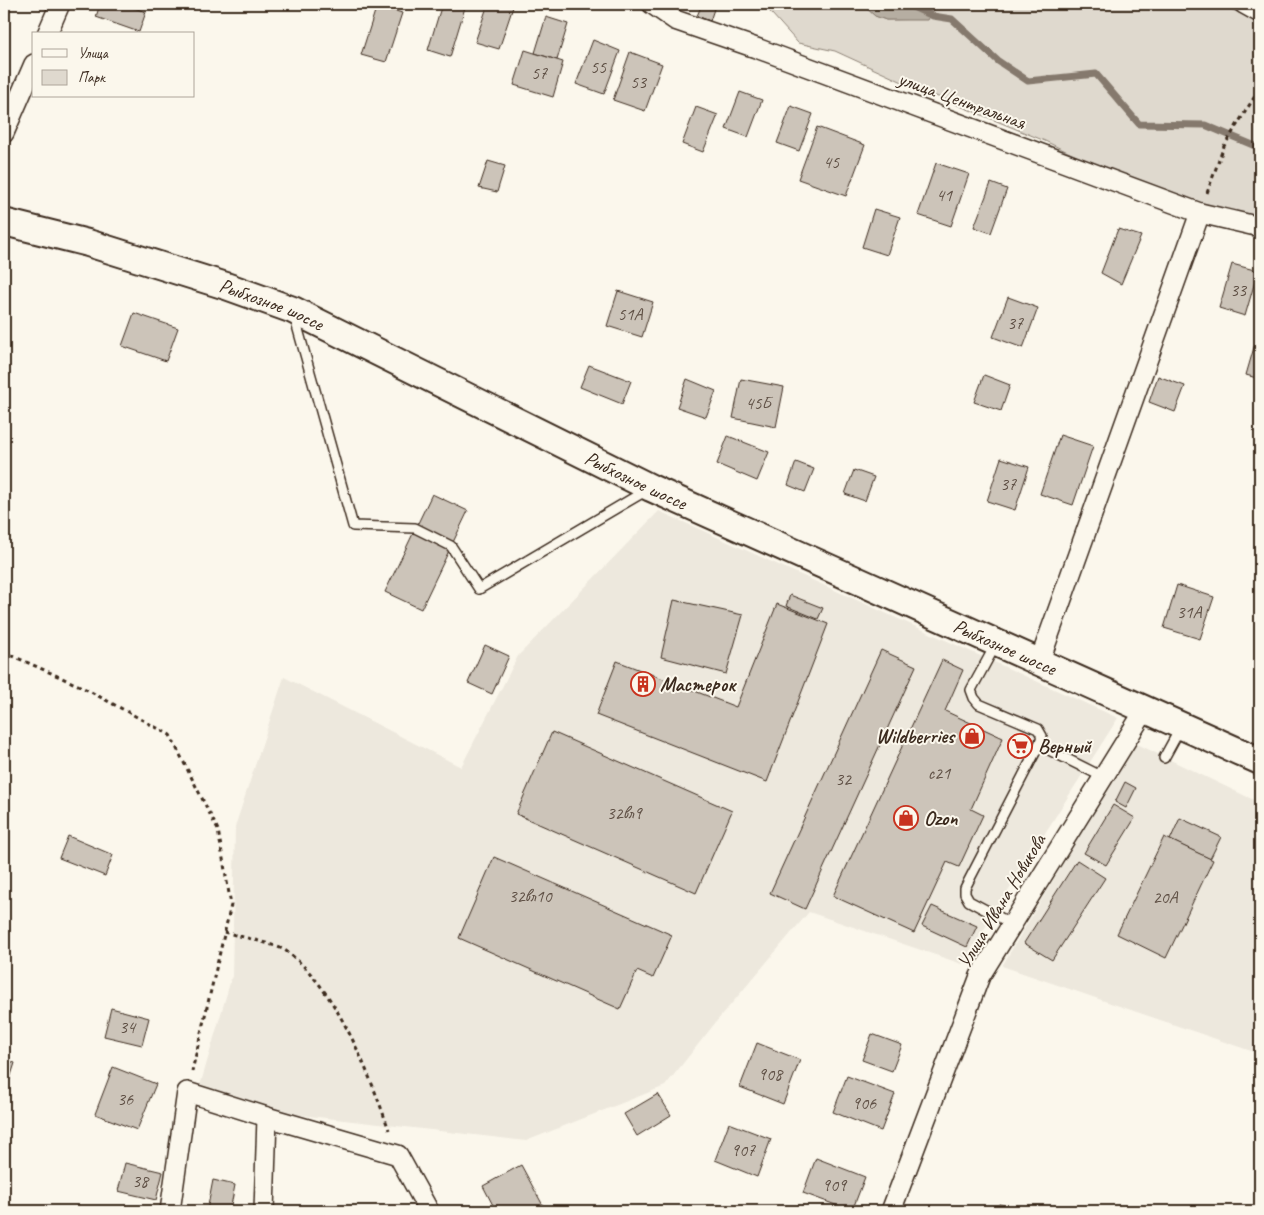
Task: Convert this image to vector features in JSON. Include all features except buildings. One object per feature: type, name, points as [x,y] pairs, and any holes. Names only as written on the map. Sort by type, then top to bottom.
[{"type":"main road","name":"Рыбхозное шоссе","points":[[4,222],[88,243],[226,286],[293,310],[652,488],[1260,761]]},
{"type":"street","points":[[48,32],[60,4]]},
{"type":"street","name":"улица Центральная","points":[[652,4],[675,20],[769,52],[1200,213],[1260,227]]},
{"type":"street","points":[[1244,4],[1260,13]]},
{"type":"street","points":[[4,133],[32,69]]},
{"type":"street","points":[[1039,663],[1200,213]]},
{"type":"street","name":"Улица Ивана Новикова","points":[[891,1211],[980,976],[1144,710]]},
{"type":"street","points":[[170,1211],[187,1092],[398,1155],[429,1211]]},
{"type":"street","points":[[264,1211],[267,1117]]},
{"type":"lane","points":[[293,310],[353,526],[415,528],[451,546],[479,589],[652,488]]},
{"type":"lane","points":[[996,644],[971,690],[974,698],[979,704],[1038,730],[1042,736],[965,888],[964,894],[969,901],[1012,924]]},
{"type":"lane","points":[[1164,758],[1181,726]]},
{"type":"lane","points":[[1039,745],[1103,777]]},
{"type":"path","points":[[1200,213],[1224,146],[1260,88]]},
{"type":"path","points":[[4,652],[80,686],[170,735],[218,830],[231,906],[187,1092]]},
{"type":"path","points":[[224,932],[284,950],[306,969],[325,992],[352,1038],[372,1081],[398,1155]]},
{"type":"shaded area","points":[[862,4],[937,4],[927,20],[886,20],[875,16]]},
{"type":"shaded area","points":[[659,511],[1118,718],[962,964],[809,912],[716,1022],[665,1086],[526,1141],[195,1103],[232,976],[235,827],[284,677],[461,767],[518,656]]},
{"type":"shaded area","points":[[1135,743],[1260,803],[1260,1054],[1002,966]]},
{"type":"green space","points":[[763,4],[862,4],[875,16],[886,20],[927,19],[937,4],[1220,4],[1260,23],[1260,219],[1189,203],[1151,184],[1105,170],[1045,141],[909,85],[835,51],[798,43]]},
{"type":"waterway","points":[[906,4],[933,16],[952,19],[998,61],[1028,81],[1096,74],[1139,124],[1205,125],[1260,148]]},
{"type":"place","name":"Мастерок","points":[[643,684]]},
{"type":"place","name":"Wildberries","points":[[972,736]]},
{"type":"place","name":"Верный","points":[[1020,746]]},
{"type":"place","name":"Ozon","points":[[906,818]]}]
